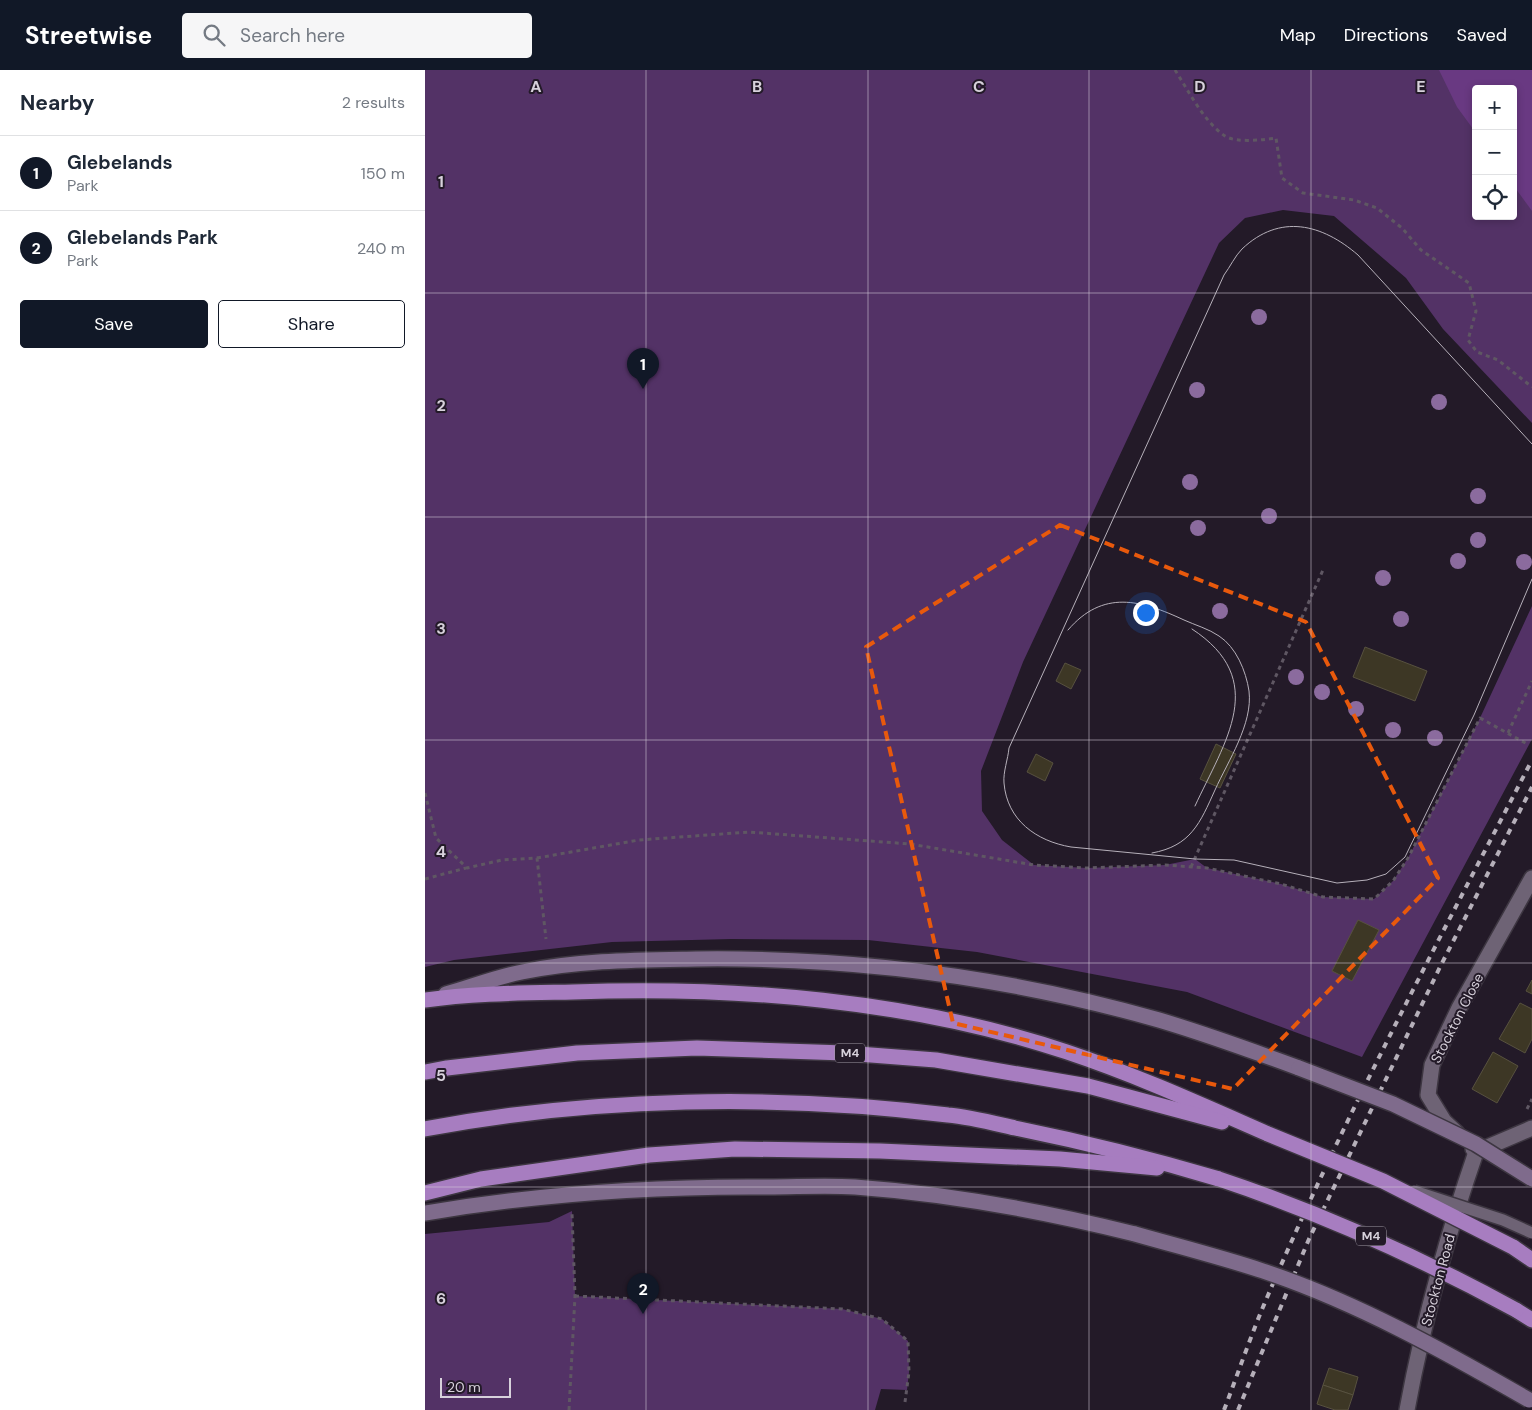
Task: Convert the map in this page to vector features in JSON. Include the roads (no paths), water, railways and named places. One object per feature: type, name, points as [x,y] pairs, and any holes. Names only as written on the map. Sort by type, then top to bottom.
[{"type":"highway","name":"M4","points":[[428,999],[665,989],[757,994],[852,1005],[929,1017],[991,1030],[1065,1052],[1165,1088],[1268,1134],[1383,1180],[1513,1247],[1532,1260]]},
{"type":"highway","name":"M4","points":[[425,1072],[577,1053],[697,1048],[845,1053],[936,1060],[1088,1086],[1268,1134]]},
{"type":"highway","name":"M4","points":[[425,1129],[483,1118],[584,1108],[712,1101],[815,1104],[949,1115],[1048,1134],[1198,1172],[1284,1200],[1380,1240],[1517,1310],[1532,1320]]},
{"type":"highway","name":"M4","points":[[425,1194],[491,1178],[649,1155],[735,1148],[880,1151],[1050,1159],[1198,1172]]},
{"type":"main road","points":[[428,999],[520,972],[577,963],[770,958],[874,965],[1016,987],[1113,1009],[1200,1033],[1299,1068],[1393,1104],[1476,1144],[1532,1179]]},
{"type":"main road","points":[[425,1213],[506,1200],[634,1190],[737,1186],[854,1187],[966,1199],[1074,1219],[1135,1234],[1263,1271],[1337,1301],[1439,1348],[1530,1401]]},
{"type":"street","name":"Stockton Close","points":[[1476,1152],[1444,1120],[1428,1095],[1432,1065],[1459,1008],[1532,878]]},
{"type":"street","points":[[1476,1152],[1532,1128]]},
{"type":"street","name":"Stockton Road","points":[[1407,1410],[1413,1376],[1455,1212],[1476,1152]]},
{"type":"lane","points":[[1383,1180],[1503,1220],[1532,1233]]},
{"type":"tram line","points":[[1532,444],[1358,255],[1344,244],[1315,230],[1301,227],[1271,230],[1256,238],[1239,252],[1224,275],[1009,748],[1004,783],[1006,796],[1011,808],[1017,818],[1035,834],[1046,840],[1071,847],[1195,859],[1234,860],[1337,883],[1367,880],[1386,874],[1405,857],[1474,715],[1532,579]]},
{"type":"tram line","points":[[1068,630],[1081,617],[1095,608],[1109,604],[1123,602],[1153,607],[1215,634],[1230,646],[1243,668],[1249,691],[1247,716],[1238,742],[1204,813],[1199,823],[1185,839],[1165,850],[1152,853]]},
{"type":"tram line","points":[[1192,629],[1216,649],[1230,669],[1235,690],[1234,712],[1228,735],[1195,806]]},
{"type":"railway","points":[[1224,1410],[1263,1307],[1325,1168],[1392,1031],[1532,760]]},
{"type":"railway","points":[[1238,1410],[1309,1239],[1440,967],[1532,787]]},
{"type":"place","name":"Glebelands","points":[[643,389]]},
{"type":"place","name":"Glebelands Park","points":[[643,1314]]}]
